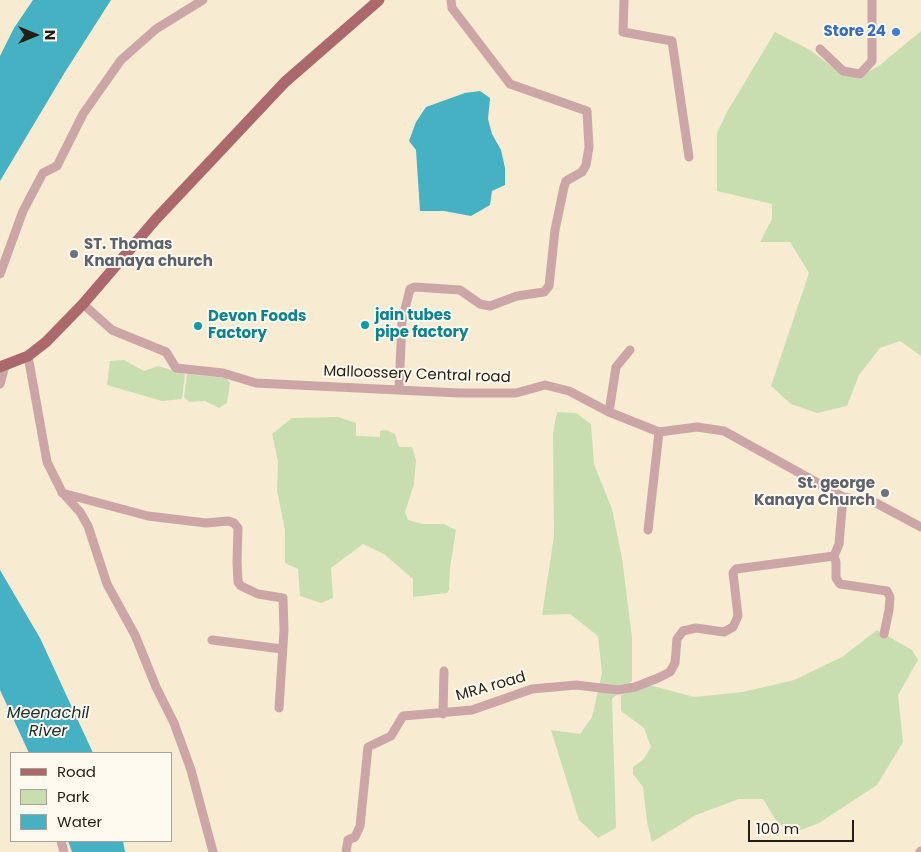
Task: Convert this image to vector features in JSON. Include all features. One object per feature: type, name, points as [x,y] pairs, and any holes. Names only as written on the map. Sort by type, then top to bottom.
[{"type":"main road","points":[[3,366],[28,356],[46,342],[83,304],[156,219],[285,82],[379,0]]},
{"type":"street","points":[[0,274],[23,211],[43,173],[57,166],[82,114],[122,60],[156,29],[202,0]]},
{"type":"street","points":[[399,386],[402,321],[410,289],[415,287],[460,290],[480,304],[490,306],[517,296],[544,292],[550,286],[556,230],[564,186],[566,181],[582,172],[586,165],[589,147],[586,111],[510,84],[452,8],[451,0]]},
{"type":"street","points":[[624,0],[623,32],[672,42],[689,158]]},
{"type":"street","points":[[820,49],[843,71],[860,74],[872,61],[872,0]]},
{"type":"street","name":"Malloossery Central road","points":[[83,304],[112,330],[166,352],[176,368],[223,373],[256,382],[516,392],[545,385],[569,391],[609,412],[659,432],[697,427],[724,430],[842,498],[876,503],[921,527]]},
{"type":"street","points":[[609,412],[616,367],[630,350]]},
{"type":"street","points":[[28,356],[47,462],[62,492],[80,512],[88,526],[107,584],[135,635],[156,687],[174,723],[193,777],[202,820],[213,852]]},
{"type":"street","points":[[0,384],[3,366]]},
{"type":"street","points":[[648,530],[659,432]]},
{"type":"street","points":[[62,492],[148,516],[206,523],[228,521],[234,523],[238,528],[238,582],[241,586],[258,594],[283,598],[279,708]]},
{"type":"street","points":[[842,498],[839,544],[834,556],[836,578],[840,584],[887,591],[890,597],[884,634]]},
{"type":"street","name":"MRA road","points":[[346,852],[348,840],[355,837],[360,826],[368,747],[391,736],[402,716],[443,714],[472,710],[532,689],[576,685],[618,690],[635,688],[670,672],[675,662],[677,639],[683,631],[696,628],[724,632],[733,627],[738,616],[734,573],[736,569],[834,556]]},
{"type":"street","points":[[212,640],[282,649]]},
{"type":"street","points":[[443,714],[444,671]]},
{"type":"green space","points":[[921,31],[921,356],[900,341],[880,348],[859,375],[847,406],[817,413],[791,404],[771,386],[809,273],[790,242],[760,242],[772,219],[772,204],[717,191],[717,133],[727,112],[775,32],[810,50],[842,74],[859,77],[880,65]]},
{"type":"green space","points":[[124,360],[144,371],[158,366],[185,374],[182,399],[162,401],[107,385],[110,361]]},
{"type":"green space","points":[[187,374],[226,378],[230,383],[227,403],[219,408],[205,401],[189,402],[184,397]]},
{"type":"green space","points":[[557,412],[576,413],[591,424],[594,464],[612,509],[622,558],[632,638],[632,681],[612,699],[616,828],[598,838],[579,820],[551,730],[580,734],[592,717],[602,673],[598,636],[570,614],[542,615],[554,536],[553,433]]},
{"type":"green space","points":[[338,417],[356,423],[356,436],[380,437],[380,431],[386,430],[395,434],[399,447],[412,447],[416,460],[414,484],[405,512],[408,520],[423,524],[444,524],[456,530],[450,568],[449,590],[447,593],[413,597],[413,579],[384,554],[363,544],[331,568],[333,598],[321,603],[300,596],[298,569],[285,563],[285,530],[277,491],[278,461],[272,434],[292,418]]},
{"type":"green space","points":[[877,630],[912,650],[918,660],[898,695],[903,742],[877,785],[819,823],[791,834],[775,819],[763,799],[739,799],[696,815],[652,842],[647,822],[643,787],[633,774],[633,767],[643,760],[651,747],[644,728],[621,711],[621,695],[649,685],[694,697],[743,692],[794,680],[842,657]]},
{"type":"water","points":[[33,0],[111,0],[65,72],[0,181],[0,56],[14,28]]},
{"type":"water","points":[[480,91],[490,98],[488,119],[492,134],[501,150],[505,168],[505,185],[492,191],[490,205],[471,216],[444,211],[420,211],[416,150],[409,141],[416,122],[426,107],[465,93]]},
{"type":"water","name":"Meenachil River","points":[[0,570],[40,638],[93,752],[29,752],[0,690]]},
{"type":"water","points":[[68,842],[123,842],[125,852],[72,852]]},
{"type":"place","name":"Store 24","points":[[896,32]]},
{"type":"place","name":"ST. Thomas Knanaya church","points":[[74,254]]},
{"type":"place","name":"jain tubes pipe factory","points":[[365,325]]},
{"type":"place","name":"Devon Foods Factory","points":[[198,326]]},
{"type":"place","name":"St. george Kanaya Church","points":[[885,493]]}]
